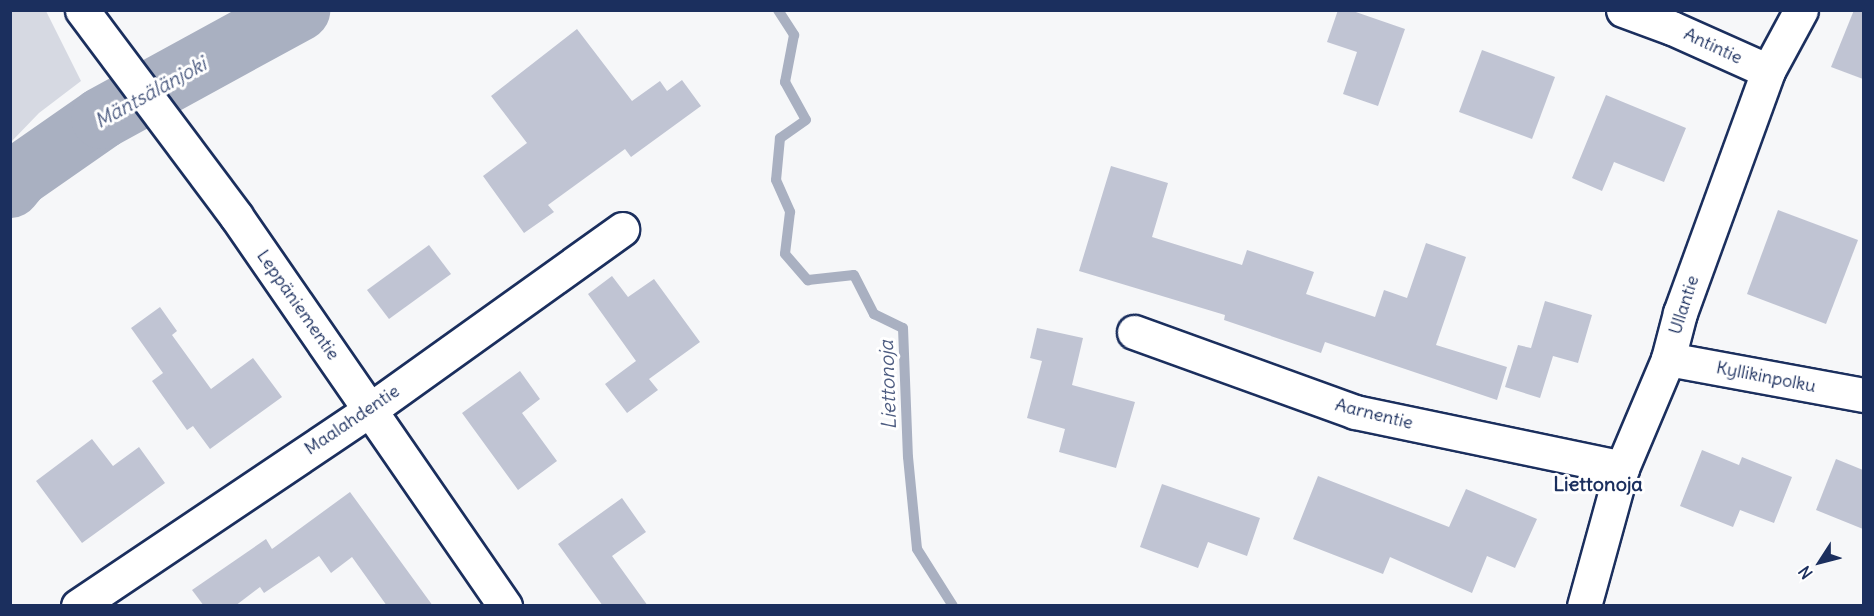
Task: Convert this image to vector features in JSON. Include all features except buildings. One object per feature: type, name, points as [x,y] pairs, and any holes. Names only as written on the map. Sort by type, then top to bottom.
[{"type":"street","name":"Antintie","points":[[1623,10],[1672,28],[1768,71]]},
{"type":"street","name":"Ullantie","points":[[1584,606],[1622,468],[1668,359],[1680,312],[1768,71],[1801,10]]},
{"type":"street","name":"Leppäniementie","points":[[84,13],[205,179],[236,216],[505,606]]},
{"type":"street","name":"Maalahdentie","points":[[78,606],[371,409],[622,229]]},
{"type":"street","name":"Aarnentie","points":[[1134,332],[1355,412],[1622,468]]},
{"type":"street","name":"Kyllikinpolku","points":[[1668,359],[1863,395]]},
{"type":"shaded area","points":[[11,10],[46,11],[81,81],[39,113],[11,142]]},
{"type":"waterway","name":"Mäntsälänjoki","points":[[10,187],[19,176],[102,118],[299,10]]},
{"type":"waterway","name":"Liettonoja","points":[[778,10],[794,35],[785,82],[806,120],[780,138],[776,180],[790,212],[785,254],[808,280],[854,275],[874,314],[903,328],[908,457],[917,549],[953,606]]},
{"type":"district","name":"Liettonoja","points":[[1598,483]]}]
